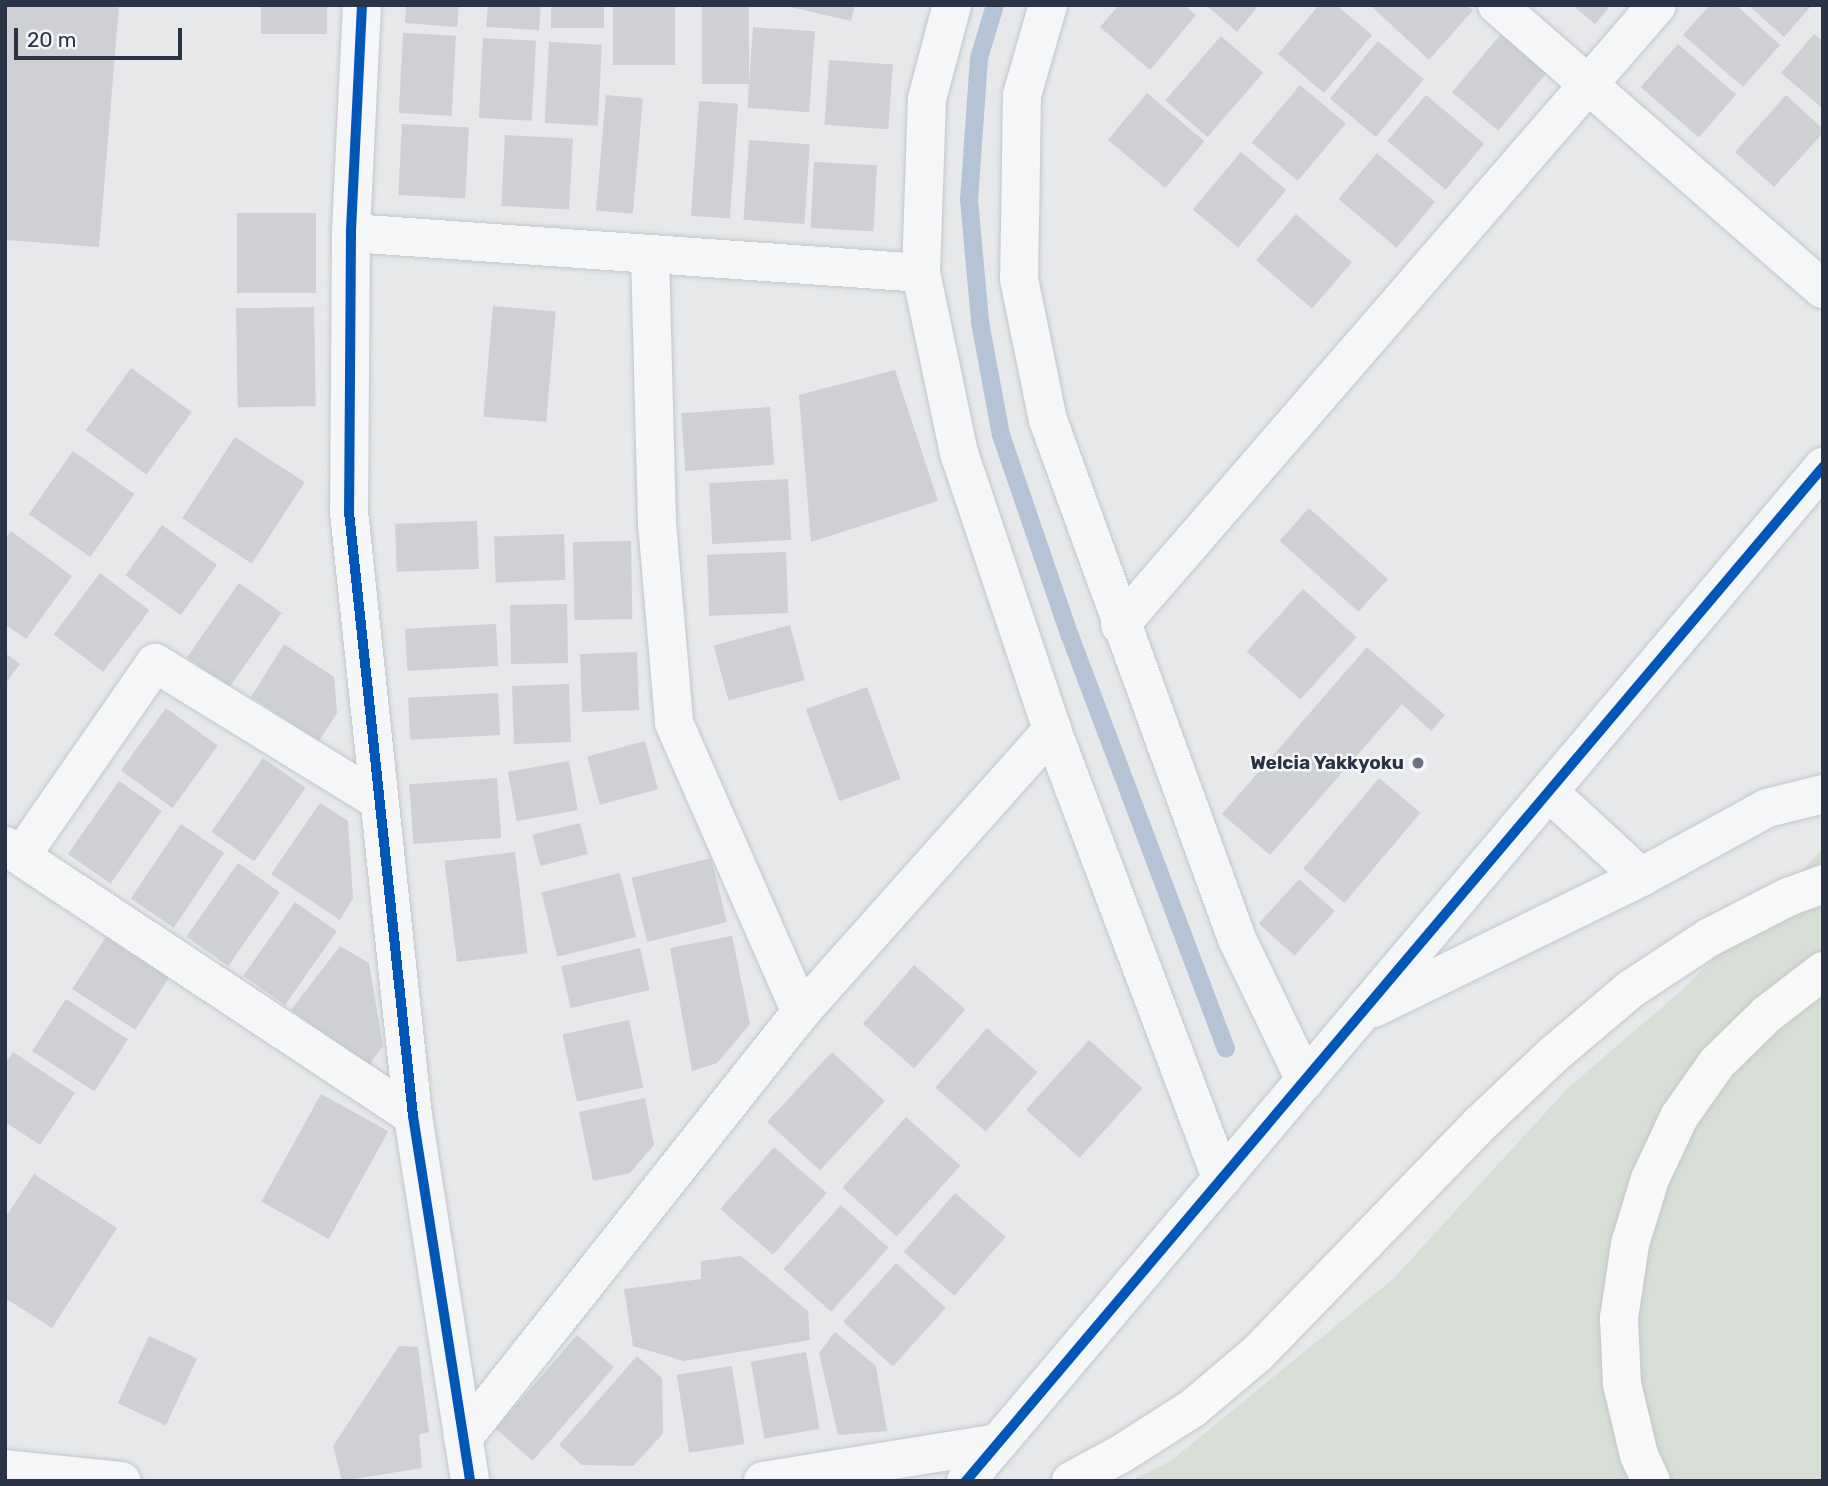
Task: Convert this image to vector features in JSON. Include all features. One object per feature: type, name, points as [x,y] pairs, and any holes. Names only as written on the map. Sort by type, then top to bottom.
[{"type":"highway","points":[[1071,1481],[1121,1454],[1192,1408],[1257,1354],[1324,1288],[1481,1123],[1554,1054],[1631,989],[1708,939],[1788,897],[1823,884]]},
{"type":"highway","points":[[1651,1481],[1639,1455],[1622,1384],[1619,1318],[1630,1244],[1650,1179],[1679,1117],[1717,1063],[1766,1015],[1823,971]]},
{"type":"street","points":[[362,5],[351,233],[349,512],[413,1116],[470,1481]]},
{"type":"street","points":[[952,5],[927,99],[921,273],[960,453],[1052,730],[1222,1179]]},
{"type":"street","points":[[1048,5],[1022,95],[1019,279],[1048,421],[1120,625],[1237,939],[1306,1080]]},
{"type":"street","points":[[1497,5],[1823,289]]},
{"type":"street","points":[[1120,625],[1590,86],[1657,5]]},
{"type":"street","points":[[351,233],[921,273]]},
{"type":"street","points":[[650,254],[657,523],[674,723],[801,1012]]},
{"type":"street","points":[[966,1481],[1823,467]]},
{"type":"street","points":[[379,801],[155,663],[13,851],[413,1116]]},
{"type":"street","points":[[463,1438],[801,1012],[1052,730]]},
{"type":"street","points":[[1550,793],[1641,877]]},
{"type":"street","points":[[1362,1014],[1641,877],[1767,808],[1823,794]]},
{"type":"street","points":[[763,1481],[998,1443]]},
{"type":"street","points":[[5,1469],[121,1481]]},
{"type":"shaded area","points":[[1823,849],[1823,1481],[1131,1481],[1172,1460],[1393,1279],[1568,1088],[1681,991]]},
{"type":"building","points":[[5,5],[119,5],[99,247],[5,240]]},
{"type":"building","points":[[261,5],[327,5],[327,34],[261,34]]},
{"type":"building","points":[[406,5],[459,5],[457,27],[405,23]]},
{"type":"building","points":[[488,5],[541,5],[539,30],[486,27]]},
{"type":"building","points":[[551,5],[604,5],[604,28],[551,28]]},
{"type":"building","points":[[613,5],[675,5],[675,65],[613,65]]},
{"type":"building","points":[[702,5],[749,5],[749,84],[702,84]]},
{"type":"building","points":[[781,5],[855,5],[851,21]]},
{"type":"building","points":[[1119,5],[1184,5],[1196,15],[1150,70],[1100,27]]},
{"type":"building","points":[[1206,5],[1259,5],[1237,32]]},
{"type":"building","points":[[1319,5],[1336,5],[1372,35],[1324,93],[1278,54]]},
{"type":"building","points":[[1370,5],[1467,5],[1473,10],[1429,60]]},
{"type":"building","points":[[1572,5],[1611,5],[1595,24]]},
{"type":"building","points":[[1710,5],[1736,5],[1780,45],[1743,87],[1683,35]]},
{"type":"building","points":[[1748,5],[1812,5],[1784,37]]},
{"type":"building","points":[[753,27],[815,31],[809,112],[747,108]]},
{"type":"building","points":[[403,33],[456,36],[452,116],[399,113]]},
{"type":"building","points":[[1501,34],[1547,73],[1498,131],[1452,92]]},
{"type":"building","points":[[1814,34],[1823,41],[1823,109],[1781,73]]},
{"type":"building","points":[[1221,36],[1263,73],[1207,137],[1165,100]]},
{"type":"building","points":[[483,38],[536,41],[532,121],[479,118]]},
{"type":"building","points":[[1378,41],[1424,80],[1376,137],[1330,98]]},
{"type":"building","points":[[549,42],[602,45],[598,126],[545,123]]},
{"type":"building","points":[[1678,44],[1736,95],[1699,138],[1641,87]]},
{"type":"building","points":[[829,60],[893,64],[888,129],[824,125]]},
{"type":"building","points":[[1300,85],[1346,124],[1298,181],[1252,142]]},
{"type":"building","points":[[1147,93],[1204,141],[1165,188],[1108,140]]},
{"type":"building","points":[[606,95],[643,98],[633,214],[596,211]]},
{"type":"building","points":[[1426,95],[1484,144],[1446,190],[1387,141]]},
{"type":"building","points":[[1786,95],[1823,129],[1823,133],[1774,187],[1735,152]]},
{"type":"building","points":[[699,101],[738,104],[730,218],[691,216]]},
{"type":"building","points":[[402,124],[469,128],[465,198],[398,195]]},
{"type":"building","points":[[505,135],[573,139],[569,209],[501,206]]},
{"type":"building","points":[[749,140],[810,144],[804,224],[743,220]]},
{"type":"building","points":[[1241,152],[1286,190],[1238,247],[1193,209]]},
{"type":"building","points":[[1377,153],[1435,202],[1397,248],[1338,199]]},
{"type":"building","points":[[814,162],[877,165],[873,231],[811,228]]},
{"type":"building","points":[[237,213],[316,213],[316,293],[237,293]]},
{"type":"building","points":[[1296,214],[1352,263],[1312,309],[1256,260]]},
{"type":"building","points":[[493,306],[556,311],[546,422],[483,417]]},
{"type":"building","points":[[314,307],[316,406],[238,407],[236,308]]},
{"type":"building","points":[[131,368],[192,412],[146,474],[86,430]]},
{"type":"building","points":[[895,370],[938,501],[811,542],[799,395]]},
{"type":"building","points":[[770,407],[774,465],[685,471],[681,413]]},
{"type":"building","points":[[235,437],[305,482],[252,564],[182,518]]},
{"type":"building","points":[[73,451],[134,494],[90,557],[29,514]]},
{"type":"building","points":[[788,479],[791,540],[712,544],[709,483]]},
{"type":"building","points":[[1309,508],[1388,579],[1358,612],[1280,541]]},
{"type":"building","points":[[477,521],[479,569],[397,572],[395,524]]},
{"type":"building","points":[[162,525],[217,565],[181,615],[126,575]]},
{"type":"building","points":[[11,531],[72,576],[26,639],[5,624],[5,539]]},
{"type":"building","points":[[564,534],[566,580],[496,582],[494,536]]},
{"type":"building","points":[[631,541],[632,619],[574,620],[573,542]]},
{"type":"building","points":[[786,552],[788,613],[709,616],[707,555]]},
{"type":"building","points":[[100,573],[150,610],[103,672],[54,634]]},
{"type":"building","points":[[239,583],[282,613],[229,687],[187,658]]},
{"type":"building","points":[[1303,589],[1357,637],[1300,700],[1247,651]]},
{"type":"building","points":[[567,604],[568,663],[511,664],[510,605]]},
{"type":"building","points":[[496,624],[498,666],[407,671],[405,629]]},
{"type":"building","points":[[790,625],[805,680],[728,701],[714,645]]},
{"type":"building","points":[[284,644],[334,677],[337,713],[319,741],[251,697]]},
{"type":"building","points":[[1367,647],[1445,715],[1431,731],[1402,704],[1270,855],[1222,814]]},
{"type":"building","points":[[637,652],[639,710],[582,712],[580,654]]},
{"type":"building","points":[[5,653],[20,664],[5,684]]},
{"type":"building","points":[[569,684],[571,742],[514,744],[512,686]]},
{"type":"building","points":[[867,687],[901,779],[839,801],[806,709]]},
{"type":"building","points":[[498,693],[500,735],[410,740],[408,698]]},
{"type":"building","points":[[166,708],[218,746],[173,808],[121,770]]},
{"type":"building","points":[[645,741],[658,789],[600,805],[587,757]]},
{"type":"building","points":[[263,758],[306,788],[254,862],[211,832]]},
{"type":"building","points":[[569,761],[578,810],[517,821],[508,772]]},
{"type":"building","points":[[497,778],[501,838],[413,844],[409,784]]},
{"type":"building","points":[[1379,778],[1420,813],[1345,903],[1303,868]]},
{"type":"building","points":[[119,781],[162,811],[111,884],[68,854]]},
{"type":"building","points":[[320,803],[348,821],[353,898],[340,920],[271,874]]},
{"type":"building","points":[[580,823],[588,854],[540,866],[532,835]]},
{"type":"building","points":[[181,824],[224,853],[174,928],[131,899]]},
{"type":"building","points":[[515,852],[527,953],[457,962],[445,861]]},
{"type":"building","points":[[711,858],[727,922],[647,942],[631,878]]},
{"type":"building","points":[[238,863],[280,892],[228,966],[186,937]]},
{"type":"building","points":[[620,873],[636,937],[557,957],[541,893]]},
{"type":"building","points":[[1299,879],[1335,911],[1295,956],[1259,924]]},
{"type":"building","points":[[295,902],[337,931],[285,1005],[243,976]]},
{"type":"building","points":[[732,936],[750,1024],[717,1063],[692,1071],[670,948]]},
{"type":"building","points":[[106,937],[169,978],[135,1030],[72,989]]},
{"type":"building","points":[[340,946],[369,963],[383,1046],[369,1065],[291,1010]]},
{"type":"building","points":[[640,948],[650,990],[571,1008],[561,966]]},
{"type":"building","points":[[914,965],[965,1010],[914,1068],[863,1024]]},
{"type":"building","points":[[66,999],[128,1039],[94,1091],[32,1051]]},
{"type":"building","points":[[629,1020],[643,1087],[577,1102],[562,1034]]},
{"type":"building","points":[[987,1028],[1038,1072],[986,1132],[935,1088]]},
{"type":"building","points":[[1089,1040],[1143,1088],[1080,1158],[1026,1110]]},
{"type":"building","points":[[13,1052],[75,1093],[40,1145],[5,1122],[5,1064]]},
{"type":"building","points":[[832,1052],[885,1101],[820,1171],[767,1121]]},
{"type":"building","points":[[321,1094],[388,1131],[329,1239],[261,1202]]},
{"type":"building","points":[[645,1098],[654,1145],[630,1173],[593,1181],[579,1112]]},
{"type":"building","points":[[906,1117],[960,1166],[897,1236],[842,1188]]},
{"type":"building","points":[[774,1147],[827,1193],[773,1255],[720,1209]]},
{"type":"building","points":[[34,1174],[117,1228],[52,1328],[5,1298],[5,1218]]},
{"type":"building","points":[[955,1193],[1006,1237],[954,1296],[904,1252]]},
{"type":"building","points":[[841,1205],[889,1248],[831,1312],[783,1269]]},
{"type":"building","points":[[741,1256],[808,1311],[810,1340],[684,1361],[633,1346],[624,1289],[701,1279],[701,1261]]},
{"type":"building","points":[[896,1263],[946,1308],[893,1367],[843,1322]]},
{"type":"building","points":[[835,1332],[876,1366],[887,1431],[838,1435],[819,1353]]},
{"type":"building","points":[[577,1335],[614,1367],[533,1461],[496,1429]]},
{"type":"building","points":[[149,1336],[197,1358],[166,1425],[118,1403]]},
{"type":"building","points":[[399,1346],[418,1347],[429,1432],[419,1435],[422,1468],[342,1481],[333,1446]]},
{"type":"building","points":[[806,1352],[820,1429],[764,1439],[751,1362]]},
{"type":"building","points":[[637,1356],[662,1378],[663,1434],[633,1466],[582,1465],[559,1445]]},
{"type":"building","points":[[732,1366],[744,1444],[689,1453],[677,1375]]},
{"type":"waterway","points":[[995,5],[979,58],[969,200],[980,322],[1001,435],[1070,636],[1226,1049]]},
{"type":"cycle path","points":[[362,5],[351,233],[349,512],[413,1116],[470,1481]]},
{"type":"cycle path","points":[[966,1481],[1823,467]]},
{"type":"place","name":"Welcia Yakkyoku","points":[[1418,763]]}]
